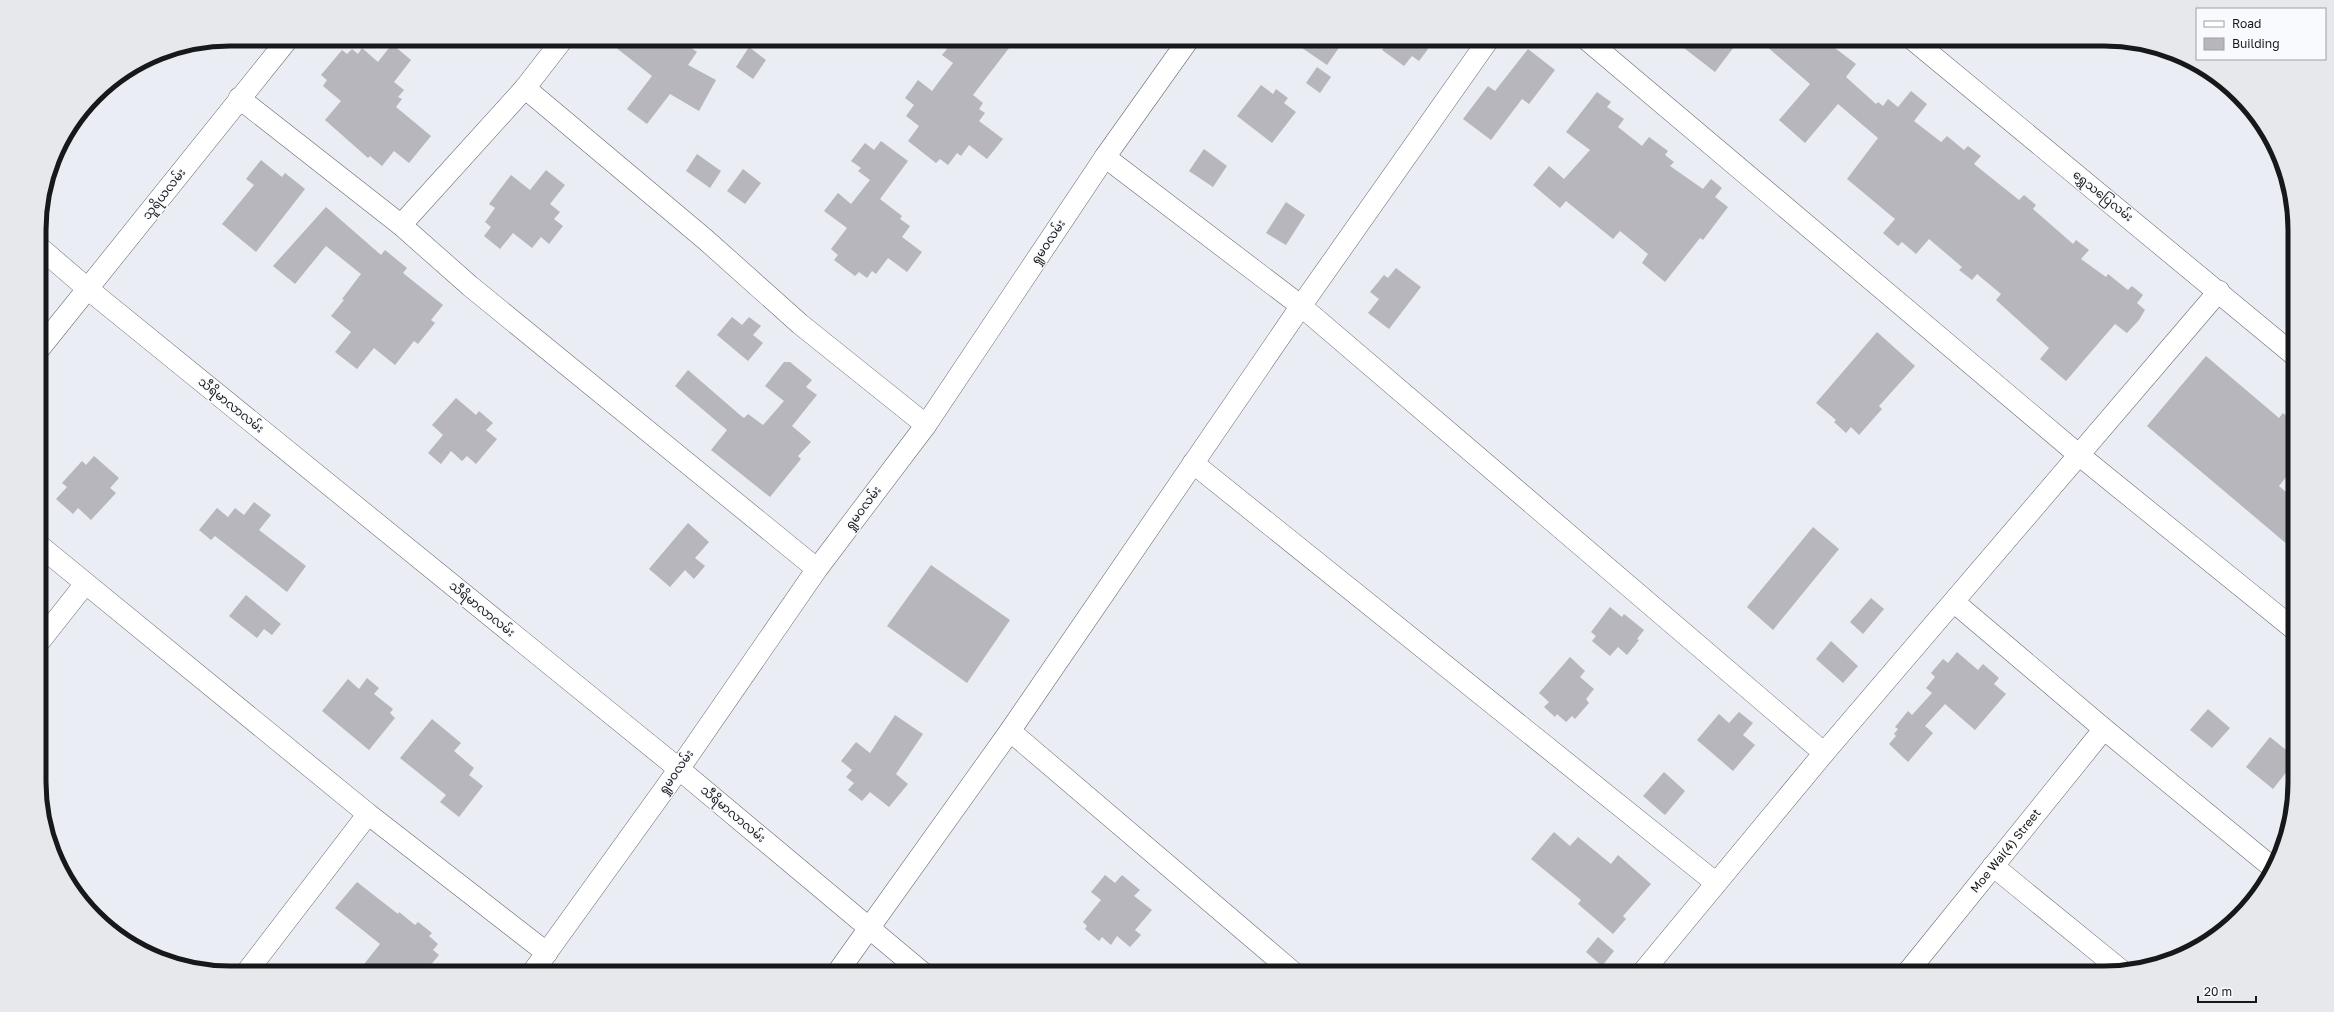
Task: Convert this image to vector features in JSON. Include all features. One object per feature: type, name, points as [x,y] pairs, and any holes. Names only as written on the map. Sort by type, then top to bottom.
[{"type":"street","name":"သူရိယလမ်း","points":[[46,341],[282,46]]},
{"type":"street","points":[[401,225],[524,88],[557,46]]},
{"type":"street","name":"ရှုမဝလမ်း","points":[[537,966],[679,768],[817,569],[926,425],[1105,157],[1184,46]]},
{"type":"street","points":[[842,966],[1010,730],[1300,306],[1483,46]]},
{"type":"street","points":[[1594,46],[2079,455],[2288,624]]},
{"type":"street","name":"ရွှေသပြေလမ်း","points":[[1921,46],[2219,291],[2288,350]]},
{"type":"street","points":[[524,88],[706,240],[800,324],[926,425]]},
{"type":"street","points":[[239,98],[401,225],[470,286],[817,569]]},
{"type":"street","points":[[1105,157],[1300,306],[1824,754]]},
{"type":"street","name":"သီရိမာလာလမ်း","points":[[46,252],[88,289],[679,768],[915,966]]},
{"type":"street","points":[[1648,966],[1824,754],[2219,291]]},
{"type":"street","points":[[1193,463],[1716,883]]},
{"type":"street","points":[[46,551],[368,814],[547,953]]},
{"type":"street","points":[[46,633],[85,584]]},
{"type":"street","points":[[1954,602],[2104,729],[2268,864]]},
{"type":"street","name":"Moe Wai(4) Street","points":[[1913,966],[2104,729]]},
{"type":"street","points":[[1010,730],[1286,966]]},
{"type":"street","points":[[251,966],[368,814]]},
{"type":"street","points":[[1993,866],[2116,966]]},
{"type":"building","points":[[390,46],[394,46],[411,60],[394,82],[404,90],[398,97],[402,99],[396,107],[431,136],[409,163],[394,151],[382,166],[370,156],[368,158],[325,120],[341,101],[323,86],[327,80],[321,75],[342,50],[347,54],[352,49],[358,54],[362,48],[378,62]]},
{"type":"building","points":[[614,46],[689,46],[697,52],[688,65],[716,80],[699,111],[670,94],[647,124],[627,109],[652,76]]},
{"type":"building","points":[[943,46],[1011,46],[973,95],[983,103],[979,109],[985,113],[979,121],[1003,139],[987,159],[969,145],[961,156],[957,153],[948,165],[940,159],[936,163],[908,141],[919,126],[906,116],[914,105],[905,98],[918,80],[932,91],[953,63],[942,55],[947,49]]},
{"type":"building","points":[[1299,46],[1340,46],[1327,65]]},
{"type":"building","points":[[1385,46],[1424,46],[1428,49],[1419,61],[1412,56],[1404,66],[1382,50]]},
{"type":"building","points":[[1685,46],[1735,46],[1715,72],[1684,48]]},
{"type":"building","points":[[1766,46],[1832,46],[1856,64],[1846,77],[1876,104],[1878,102],[1883,106],[1888,99],[1898,107],[1911,91],[1927,104],[1914,121],[1941,142],[1947,136],[1964,150],[1968,146],[1981,156],[1974,164],[2019,200],[2024,195],[2036,205],[2033,209],[2073,244],[2076,240],[2089,250],[2081,259],[2106,277],[2108,274],[2128,290],[2132,286],[2143,295],[2137,303],[2145,310],[2139,320],[2127,333],[2115,324],[2066,381],[2040,359],[2049,348],[1996,300],[2001,294],[1977,274],[1972,280],[1959,270],[1962,267],[1929,239],[1916,254],[1902,242],[1898,246],[1883,233],[1895,219],[1847,179],[1878,138],[1838,104],[1805,143],[1779,120],[1810,84]]},
{"type":"building","points":[[749,47],[766,60],[753,79],[736,67]]},
{"type":"building","points":[[1528,49],[1555,70],[1529,104],[1522,99],[1491,140],[1463,119],[1488,86],[1495,91]]},
{"type":"building","points":[[1317,67],[1331,77],[1320,93],[1306,83]]},
{"type":"building","points":[[1261,85],[1273,94],[1276,89],[1288,98],[1284,103],[1296,112],[1272,143],[1237,116]]},
{"type":"building","points":[[1597,92],[1611,102],[1607,107],[1624,119],[1618,127],[1642,146],[1649,137],[1668,151],[1665,155],[1674,162],[1670,166],[1703,189],[1711,179],[1722,188],[1715,197],[1728,207],[1703,240],[1700,238],[1665,282],[1642,263],[1648,254],[1620,231],[1613,239],[1566,201],[1560,208],[1533,185],[1549,166],[1564,179],[1590,150],[1566,132]]},
{"type":"building","points":[[881,141],[908,161],[880,199],[902,216],[900,219],[910,226],[902,237],[922,252],[907,272],[888,258],[876,274],[872,271],[867,278],[859,272],[855,276],[834,260],[838,255],[831,249],[847,228],[824,211],[838,193],[851,204],[870,180],[858,171],[861,168],[851,161],[865,143],[874,150]]},
{"type":"building","points":[[1204,149],[1227,166],[1213,187],[1189,171]]},
{"type":"building","points":[[697,154],[721,171],[710,188],[686,171]]},
{"type":"building","points":[[261,160],[282,177],[285,173],[305,189],[256,252],[222,224],[254,185],[246,179]]},
{"type":"building","points":[[743,169],[761,183],[745,204],[727,191]]},
{"type":"building","points":[[546,170],[565,185],[550,204],[560,212],[554,219],[563,226],[549,244],[541,237],[532,248],[513,233],[500,249],[484,236],[491,227],[485,222],[495,208],[489,204],[511,175],[530,190]]},
{"type":"building","points":[[1286,202],[1305,215],[1286,245],[1266,233]]},
{"type":"building","points":[[326,207],[381,255],[385,250],[407,268],[403,273],[443,305],[431,320],[435,323],[418,344],[414,341],[395,365],[374,348],[357,369],[335,352],[351,332],[331,316],[344,300],[342,299],[361,274],[326,246],[295,284],[273,266]]},
{"type":"building","points":[[1396,268],[1421,287],[1389,329],[1368,313],[1379,299],[1370,292],[1384,275],[1388,278]]},
{"type":"building","points":[[732,317],[742,325],[749,317],[761,326],[753,335],[763,343],[748,361],[717,335]]},
{"type":"building","points":[[1877,332],[1915,366],[1879,406],[1882,409],[1859,435],[1851,427],[1846,433],[1834,422],[1836,420],[1816,403]]},
{"type":"building","points":[[2206,356],[2279,418],[2283,413],[2288,418],[2288,475],[2279,486],[2288,494],[2288,545],[2147,426]]},
{"type":"building","points":[[784,362],[790,362],[812,380],[806,387],[817,395],[792,426],[811,442],[798,456],[801,459],[770,497],[711,450],[727,430],[675,386],[688,370],[744,418],[748,414],[763,425],[784,401],[765,386]]},
{"type":"building","points":[[456,398],[476,415],[479,411],[493,423],[486,430],[497,439],[476,464],[467,456],[462,461],[451,451],[441,464],[428,453],[443,435],[432,425]]},
{"type":"building","points":[[94,456],[119,478],[110,488],[116,493],[91,520],[78,508],[73,514],[56,499],[67,487],[62,483],[82,461],[86,465]]},
{"type":"building","points":[[254,502],[271,515],[259,530],[306,566],[287,592],[215,536],[211,540],[199,530],[217,508],[228,517],[235,508],[244,515]]},
{"type":"building","points":[[688,523],[709,542],[695,558],[705,566],[694,579],[685,570],[670,587],[649,569]]},
{"type":"building","points":[[1813,527],[1839,549],[1773,630],[1747,607]]},
{"type":"building","points":[[931,565],[1010,620],[967,683],[887,626]]},
{"type":"building","points":[[246,595],[281,624],[272,635],[264,629],[257,638],[229,616]]},
{"type":"building","points":[[1871,598],[1884,609],[1863,634],[1850,622]]},
{"type":"building","points":[[1610,607],[1622,617],[1624,614],[1644,630],[1637,639],[1639,640],[1627,655],[1618,647],[1610,656],[1592,641],[1596,636],[1591,632]]},
{"type":"building","points":[[1831,641],[1858,666],[1843,683],[1816,659]]},
{"type":"building","points":[[1957,652],[1978,670],[1983,664],[1999,678],[1994,684],[2006,694],[1975,730],[1945,704],[1925,726],[1933,733],[1908,762],[1889,744],[1896,736],[1894,734],[1898,729],[1895,727],[1908,711],[1912,715],[1932,693],[1926,688],[1935,677],[1931,673],[1943,659],[1948,663]]},
{"type":"building","points":[[1570,657],[1585,671],[1580,677],[1594,689],[1586,699],[1589,703],[1575,719],[1572,716],[1566,722],[1557,714],[1555,717],[1544,707],[1549,702],[1539,693]]},
{"type":"building","points":[[367,678],[379,688],[374,694],[393,709],[390,713],[395,718],[369,750],[322,711],[348,679],[359,689]]},
{"type":"building","points":[[2208,709],[2230,728],[2212,748],[2190,730]]},
{"type":"building","points":[[1739,712],[1753,723],[1743,735],[1755,745],[1733,771],[1697,740],[1719,714],[1729,723]]},
{"type":"building","points":[[895,715],[923,734],[896,774],[908,784],[889,807],[870,792],[862,801],[848,790],[854,783],[846,777],[852,770],[841,761],[856,742],[870,753]]},
{"type":"building","points":[[432,719],[461,743],[454,751],[474,768],[469,775],[483,786],[459,817],[440,802],[446,795],[400,758]]},
{"type":"building","points":[[2270,737],[2288,751],[2288,770],[2273,789],[2246,767]]},
{"type":"building","points":[[1664,772],[1685,791],[1665,815],[1643,796]]},
{"type":"building","points":[[1554,832],[1570,846],[1578,837],[1611,864],[1618,855],[1651,884],[1623,916],[1626,919],[1613,934],[1578,904],[1581,900],[1531,859]]},
{"type":"building","points":[[1105,875],[1115,883],[1122,875],[1140,890],[1134,896],[1152,910],[1135,930],[1141,935],[1130,947],[1117,936],[1111,945],[1102,937],[1099,941],[1085,929],[1087,926],[1083,922],[1101,900],[1091,892]]},
{"type":"building","points":[[357,882],[398,914],[399,912],[415,925],[418,922],[432,933],[429,936],[438,944],[433,950],[439,955],[430,966],[363,966],[380,944],[335,908]]},
{"type":"building","points":[[1598,937],[1614,951],[1602,966],[1586,952]]}]
